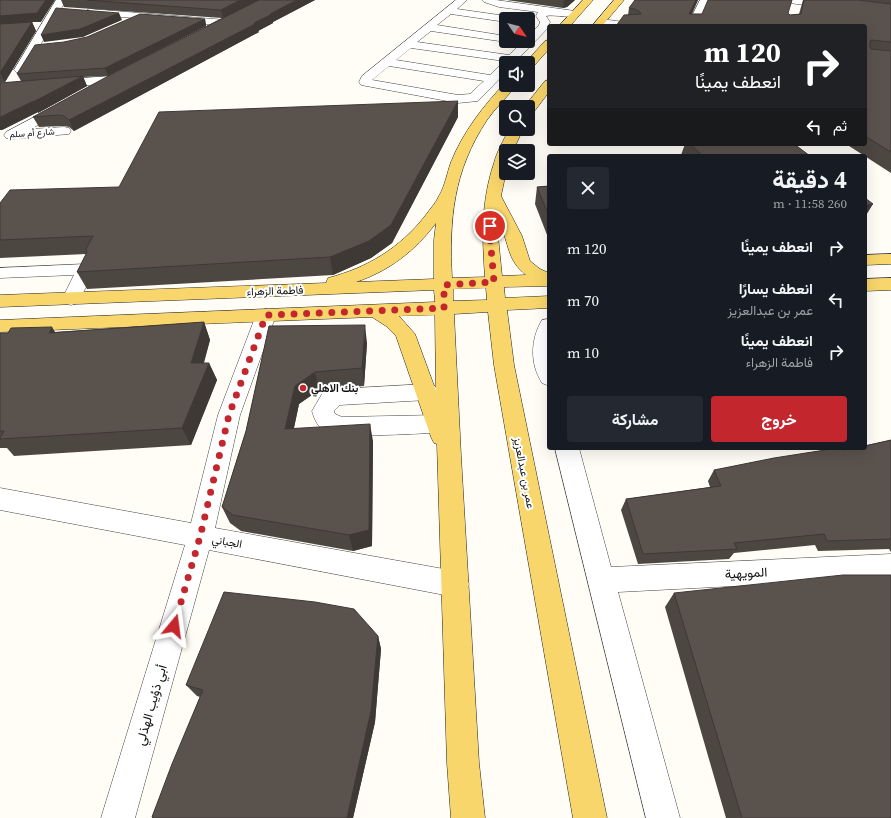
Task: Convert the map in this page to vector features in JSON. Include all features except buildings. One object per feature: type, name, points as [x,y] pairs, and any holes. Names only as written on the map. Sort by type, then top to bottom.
[{"type":"main road","points":[[566,24],[588,0]]},
{"type":"main road","points":[[599,24],[619,0]]},
{"type":"main road","points":[[535,58],[547,45]]},
{"type":"main road","points":[[468,818],[463,763],[449,456],[442,240],[447,197],[458,162],[473,131],[492,105],[499,86]]},
{"type":"main road","points":[[535,101],[547,86]]},
{"type":"main road","name":"عمر بن عبدالعزيز","points":[[513,136],[501,162],[493,196],[490,236],[495,294],[504,365],[590,818]]},
{"type":"main road","points":[[493,196],[514,236],[520,259],[534,273],[547,279]]},
{"type":"main road","points":[[301,290],[343,280],[364,272],[399,253],[417,236],[447,197]]},
{"type":"main road","points":[[867,260],[891,259]]},
{"type":"main road","name":"فاطمة الزهراء","points":[[0,301],[444,285],[495,294],[547,281]]},
{"type":"main road","points":[[867,285],[891,284]]},
{"type":"main road","points":[[0,326],[444,308],[495,294],[547,302]]},
{"type":"main road","points":[[376,311],[393,321],[405,334],[449,456]]},
{"type":"street","points":[[5,88],[33,48],[61,0]]},
{"type":"street","points":[[462,0],[375,71],[483,89],[499,75]]},
{"type":"street","points":[[487,0],[499,4],[575,14]]},
{"type":"street","points":[[693,24],[705,0]]},
{"type":"street","points":[[793,13],[793,0],[831,3],[891,13]]},
{"type":"street","points":[[55,10],[230,21],[206,33]]},
{"type":"street","points":[[448,11],[499,18]]},
{"type":"street","points":[[535,33],[545,24],[541,16],[542,14],[554,11]]},
{"type":"street","points":[[123,25],[143,16]]},
{"type":"street","points":[[535,20],[543,19]]},
{"type":"street","points":[[433,24],[499,29]]},
{"type":"street","points":[[433,24],[499,38]]},
{"type":"street","points":[[30,27],[45,26]]},
{"type":"street","points":[[419,35],[499,39]]},
{"type":"street","points":[[408,44],[499,68]]},
{"type":"street","points":[[33,48],[47,47]]},
{"type":"street","points":[[398,52],[499,69]]},
{"type":"street","points":[[387,62],[499,70]]},
{"type":"street","points":[[5,88],[115,78],[84,94]]},
{"type":"street","points":[[6,135],[71,102]]},
{"type":"street","name":"شارع أم سلم","points":[[6,135],[64,131]]},
{"type":"street","points":[[0,273],[86,269],[71,299]]},
{"type":"street","name":"أبي ذؤيب الهذلي","points":[[118,818],[200,537],[229,415],[266,315]]},
{"type":"street","points":[[547,329],[543,337],[541,349],[547,371]]},
{"type":"street","points":[[427,392],[337,397],[330,400],[323,411],[324,417],[334,425],[342,426],[438,424]]},
{"type":"street","points":[[568,450],[663,818]]},
{"type":"street","name":"الجباني","points":[[0,499],[455,584]]},
{"type":"street","name":"المويهية","points":[[601,580],[891,566]]},
{"type":"street","points":[[463,763],[464,818]]},
{"type":"place","name":"بنك الاهلي","points":[[303,388]]},
{"type":"route","points":[[174,626],[200,537],[229,415],[266,315],[444,308],[444,285],[494,282],[490,226]]}]
